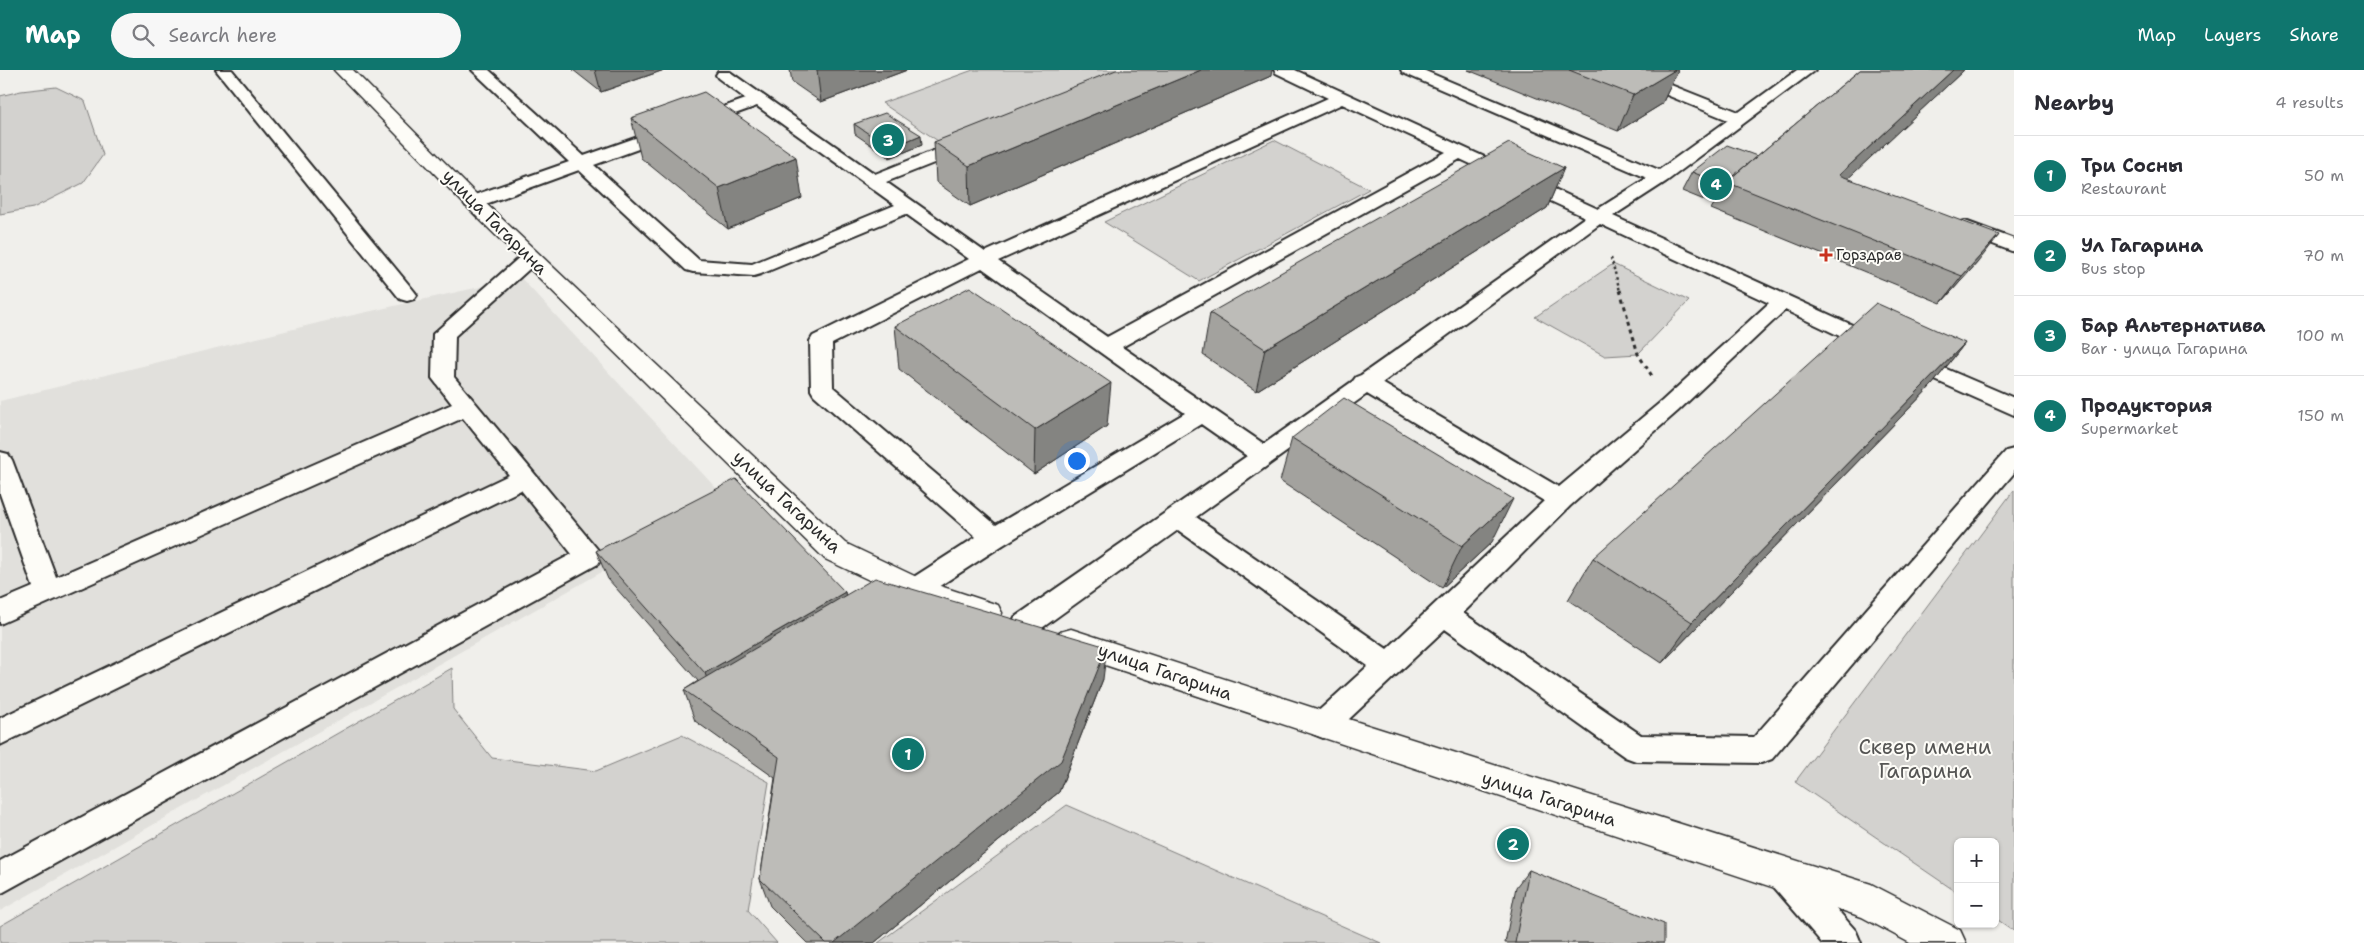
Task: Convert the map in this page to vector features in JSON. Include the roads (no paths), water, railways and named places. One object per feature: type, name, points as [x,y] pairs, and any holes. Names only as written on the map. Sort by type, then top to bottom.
[{"type":"street","name":"улица Гагарина","points":[[344,70],[530,258],[835,551],[915,589],[1323,725],[1871,902],[1947,943]]},
{"type":"lane","points":[[224,70],[407,295]]},
{"type":"lane","points":[[480,70],[693,266],[754,270],[909,206]]},
{"type":"lane","points":[[1282,70],[1782,302],[2014,407]]},
{"type":"lane","points":[[1409,70],[1661,177]]},
{"type":"lane","points":[[1619,70],[1741,119]]},
{"type":"lane","points":[[1025,625],[1598,217],[1661,177],[1807,70]]},
{"type":"lane","points":[[726,72],[758,100],[1106,347],[1264,456]]},
{"type":"lane","points":[[994,538],[822,390],[821,341],[983,260],[1341,98]]},
{"type":"lane","points":[[473,202],[758,100]]},
{"type":"lane","points":[[874,181],[982,138]]},
{"type":"lane","points":[[1106,347],[1459,152]]},
{"type":"lane","points":[[1951,222],[2014,246]]},
{"type":"lane","points":[[0,878],[589,557],[443,378],[444,334],[530,258]]},
{"type":"lane","points":[[1323,725],[1444,614],[1561,500],[1670,406],[1782,302]]},
{"type":"lane","points":[[1364,382],[1561,500]]},
{"type":"lane","points":[[0,613],[466,407]]},
{"type":"lane","points":[[915,589],[994,538],[1202,413]]},
{"type":"lane","points":[[1444,614],[1636,748],[1760,750],[2014,457]]},
{"type":"lane","points":[[0,460],[48,592]]},
{"type":"lane","points":[[0,732],[524,478]]},
{"type":"lane","points":[[1177,516],[1388,665]]},
{"type":"lane","points":[[1786,875],[1844,943]]},
{"type":"place","name":"Бар Альтернатива","points":[[888,140]]},
{"type":"place","name":"Продуктория","points":[[1716,184]]},
{"type":"place","name":"Горздрав","points":[[1826,255]]},
{"type":"place","name":"Три Сосны","points":[[908,754]]},
{"type":"place","name":"Ул Гагарина","points":[[1513,844]]},
{"type":"park label","name":"Сквер имени Гагарина","points":[[1925,759]]}]
